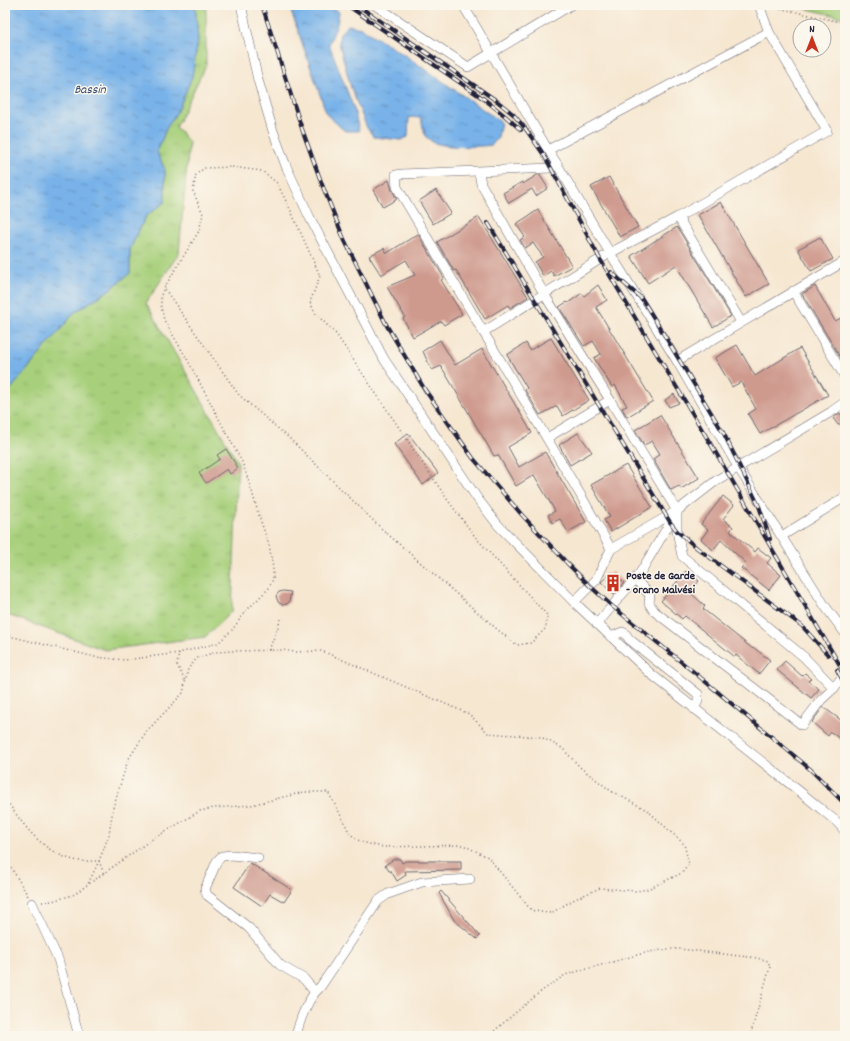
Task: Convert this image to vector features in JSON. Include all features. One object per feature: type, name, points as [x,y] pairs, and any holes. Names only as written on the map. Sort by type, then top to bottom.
[{"type":"street","points":[[241,5],[258,80],[273,131],[286,166],[314,226],[384,359],[477,498],[498,525],[574,602],[651,674],[799,791],[837,822],[845,831]]},
{"type":"street","points":[[375,5],[468,67],[571,5]]},
{"type":"street","points":[[463,5],[548,150],[677,362],[738,467],[825,606],[845,633]]},
{"type":"street","points":[[483,332],[610,253],[678,217],[827,131],[769,32],[759,5]]},
{"type":"street","points":[[548,150],[769,32]]},
{"type":"street","points":[[557,164],[551,168],[402,174],[396,175],[397,187],[547,438],[611,550]]},
{"type":"street","points":[[479,172],[481,184],[544,294],[677,511],[677,532],[682,556],[804,657],[834,688]]},
{"type":"street","points":[[678,217],[741,322]]},
{"type":"street","points":[[677,362],[741,322],[845,261]]},
{"type":"street","points":[[793,291],[845,377]]},
{"type":"street","points":[[547,438],[610,400]]},
{"type":"street","points":[[574,602],[596,580],[611,550],[677,511],[717,480],[845,402]]},
{"type":"street","points":[[785,534],[845,497]]},
{"type":"street","points":[[597,624],[640,573],[677,511]]},
{"type":"street","points":[[635,579],[650,595],[650,603],[654,612],[802,725],[820,700],[834,688],[845,673]]},
{"type":"street","points":[[611,637],[622,632],[625,633],[629,639],[698,694],[698,701],[694,709]]},
{"type":"street","points":[[258,858],[232,855],[222,856],[217,861],[205,889],[207,896],[249,928],[280,965],[304,979],[315,992]]},
{"type":"street","points":[[296,1036],[299,1024],[315,992],[321,986],[378,901],[388,894],[422,882],[470,879]]},
{"type":"street","points":[[32,903],[58,959],[79,1036]]},
{"type":"path","points":[[766,5],[845,23]]},
{"type":"path","points":[[5,635],[95,658],[125,660],[179,653],[218,643],[233,629],[245,612],[269,588],[273,579],[273,568],[269,545],[258,516],[251,488],[242,462],[186,357],[164,320],[161,306],[161,295],[164,288],[199,231],[203,214],[193,190],[196,175],[204,168],[232,167],[262,172],[277,183],[320,276],[310,302],[315,314],[336,334],[449,502],[477,539],[548,615],[546,628],[531,643],[517,645],[383,530],[288,437],[239,395],[164,288]]},
{"type":"path","points":[[269,650],[281,619]]},
{"type":"path","points":[[5,857],[32,903],[52,901],[73,895],[164,832],[200,811],[214,808],[251,805],[304,792],[328,792],[350,834],[361,842],[383,847],[463,845],[488,857],[531,910],[540,912],[551,913],[575,899],[600,888],[636,892],[648,889],[682,873],[689,864],[684,844],[647,810],[611,791],[581,768],[562,748],[541,737],[488,733],[469,714],[322,651],[295,652],[269,650],[216,652],[198,658],[188,669],[183,692],[146,732],[128,760],[113,808],[109,835],[99,862],[88,884]]},
{"type":"path","points":[[179,653],[177,665],[186,681]]},
{"type":"path","points":[[5,798],[20,820],[36,838],[58,855],[75,860],[99,862]]},
{"type":"path","points":[[99,862],[104,874]]},
{"type":"path","points":[[488,1036],[539,993],[564,975],[648,952],[680,949],[757,958],[768,961],[770,967],[750,1036]]},
{"type":"green space","points":[[195,5],[206,5],[206,65],[176,127],[189,142],[179,253],[146,303],[238,463],[232,611],[205,637],[105,650],[5,614],[5,396],[75,312],[112,288],[130,273],[130,249],[146,216],[165,202],[165,170],[157,152],[166,129],[178,110],[192,77],[198,40]]},
{"type":"green space","points":[[791,5],[845,5],[845,18]]},
{"type":"water","name":"Bassin","points":[[5,5],[195,5],[198,40],[192,77],[178,110],[166,129],[157,152],[165,170],[165,202],[146,216],[130,249],[130,273],[112,288],[75,312],[5,396]]},
{"type":"water","points":[[289,5],[332,5],[339,12],[337,24],[329,44],[354,109],[359,131],[345,131],[327,115]]},
{"type":"water","points":[[348,25],[361,28],[406,56],[501,122],[498,137],[492,145],[471,147],[441,145],[435,143],[425,136],[421,118],[409,117],[408,137],[401,140],[374,137],[367,128],[351,88],[339,43],[340,33]]},
{"type":"building","points":[[539,174],[548,188],[536,196],[532,189],[509,203],[503,193],[522,182],[523,184]]},
{"type":"building","points":[[609,177],[638,227],[620,237],[591,187]]},
{"type":"building","points":[[389,180],[397,199],[383,207],[373,190]]},
{"type":"building","points":[[436,190],[451,213],[433,224],[419,201]]},
{"type":"building","points":[[721,202],[769,284],[746,297],[698,215]]},
{"type":"building","points":[[538,210],[572,266],[554,276],[551,271],[543,276],[535,262],[543,257],[533,243],[525,248],[520,240],[525,237],[516,224]]},
{"type":"building","points":[[479,217],[528,297],[510,308],[508,305],[485,319],[456,270],[454,271],[437,242]]},
{"type":"building","points":[[677,227],[731,316],[713,327],[676,265],[648,283],[631,256]]},
{"type":"building","points":[[418,234],[444,278],[441,280],[462,314],[444,325],[441,321],[413,337],[403,318],[405,317],[387,287],[415,275],[406,260],[381,275],[369,256],[384,248],[387,253]]},
{"type":"building","points":[[820,237],[833,259],[811,271],[798,249]]},
{"type":"building","points":[[598,285],[607,300],[596,307],[653,401],[627,417],[622,408],[627,406],[615,385],[612,387],[594,358],[601,354],[593,341],[584,346],[559,307],[567,302],[568,303],[582,293],[584,296]]},
{"type":"building","points":[[815,286],[835,321],[845,316],[845,365],[802,294]]},
{"type":"building","points":[[551,338],[589,400],[563,416],[557,406],[540,415],[525,390],[527,388],[507,355],[526,343],[530,350]]},
{"type":"building","points":[[440,340],[455,365],[482,349],[532,433],[508,447],[519,467],[545,452],[586,522],[568,532],[560,519],[552,523],[548,515],[555,511],[534,475],[516,486],[498,455],[494,456],[441,366],[432,370],[423,351]]},
{"type":"building","points":[[737,345],[755,376],[800,348],[828,395],[760,434],[748,414],[756,409],[741,382],[732,387],[715,358]]},
{"type":"building","points":[[674,394],[679,403],[669,407],[665,400]]},
{"type":"building","points":[[840,413],[845,421],[838,425],[833,418]]},
{"type":"building","points":[[660,415],[699,478],[681,489],[679,486],[671,490],[653,459],[660,454],[652,441],[644,445],[635,430]]},
{"type":"building","points":[[408,433],[438,473],[423,485],[394,444]]},
{"type":"building","points":[[578,433],[592,452],[570,465],[559,445]]},
{"type":"building","points":[[226,449],[238,468],[230,474],[227,469],[206,483],[199,473],[220,459],[217,455]]},
{"type":"building","points":[[626,465],[652,507],[611,532],[604,520],[610,517],[591,485]]},
{"type":"building","points":[[723,496],[734,505],[723,519],[733,527],[730,531],[755,552],[758,548],[771,558],[767,563],[781,575],[769,590],[741,568],[746,563],[721,540],[713,550],[701,539],[708,530],[701,524]]},
{"type":"building","points":[[686,571],[699,581],[690,592],[705,606],[703,609],[753,649],[754,648],[770,660],[759,674],[736,655],[735,657],[685,616],[682,619],[661,601]]},
{"type":"building","name":"Poste de Garde - orano Malvési","points":[[612,572],[624,583],[614,594],[601,582]]},
{"type":"building","points":[[279,592],[291,592],[289,602],[283,605],[278,602],[276,596]]},
{"type":"building","points":[[785,661],[802,676],[805,673],[811,678],[808,681],[819,689],[811,698],[777,670]]},
{"type":"building","points":[[823,707],[845,723],[845,743],[831,732],[828,736],[812,722]]},
{"type":"building","points":[[394,859],[400,859],[402,863],[406,861],[461,861],[461,870],[405,871],[406,875],[397,881],[385,865]]},
{"type":"building","points":[[250,863],[292,890],[284,902],[270,894],[262,906],[234,887]]},
{"type":"building","points":[[441,891],[480,936],[477,939],[454,920],[439,893]]},
{"type":"railway","points":[[262,5],[302,129],[344,239],[387,326],[425,390],[473,458],[522,515],[590,586],[612,606],[810,769],[845,804]]},
{"type":"railway","points":[[347,5],[484,99],[521,130]]},
{"type":"railway","points":[[357,5],[497,101],[513,114],[525,128],[544,155],[600,259],[716,453],[845,674]]},
{"type":"railway","points":[[488,223],[670,522],[677,531],[697,548],[802,626],[828,655]]},
{"type":"railway","points":[[611,272],[642,299],[724,434],[759,506],[770,539]]},
{"type":"railway","points":[[837,670],[845,684]]},
{"type":"place","name":"Poste de Garde - orano Malvési","points":[[613,583]]}]
